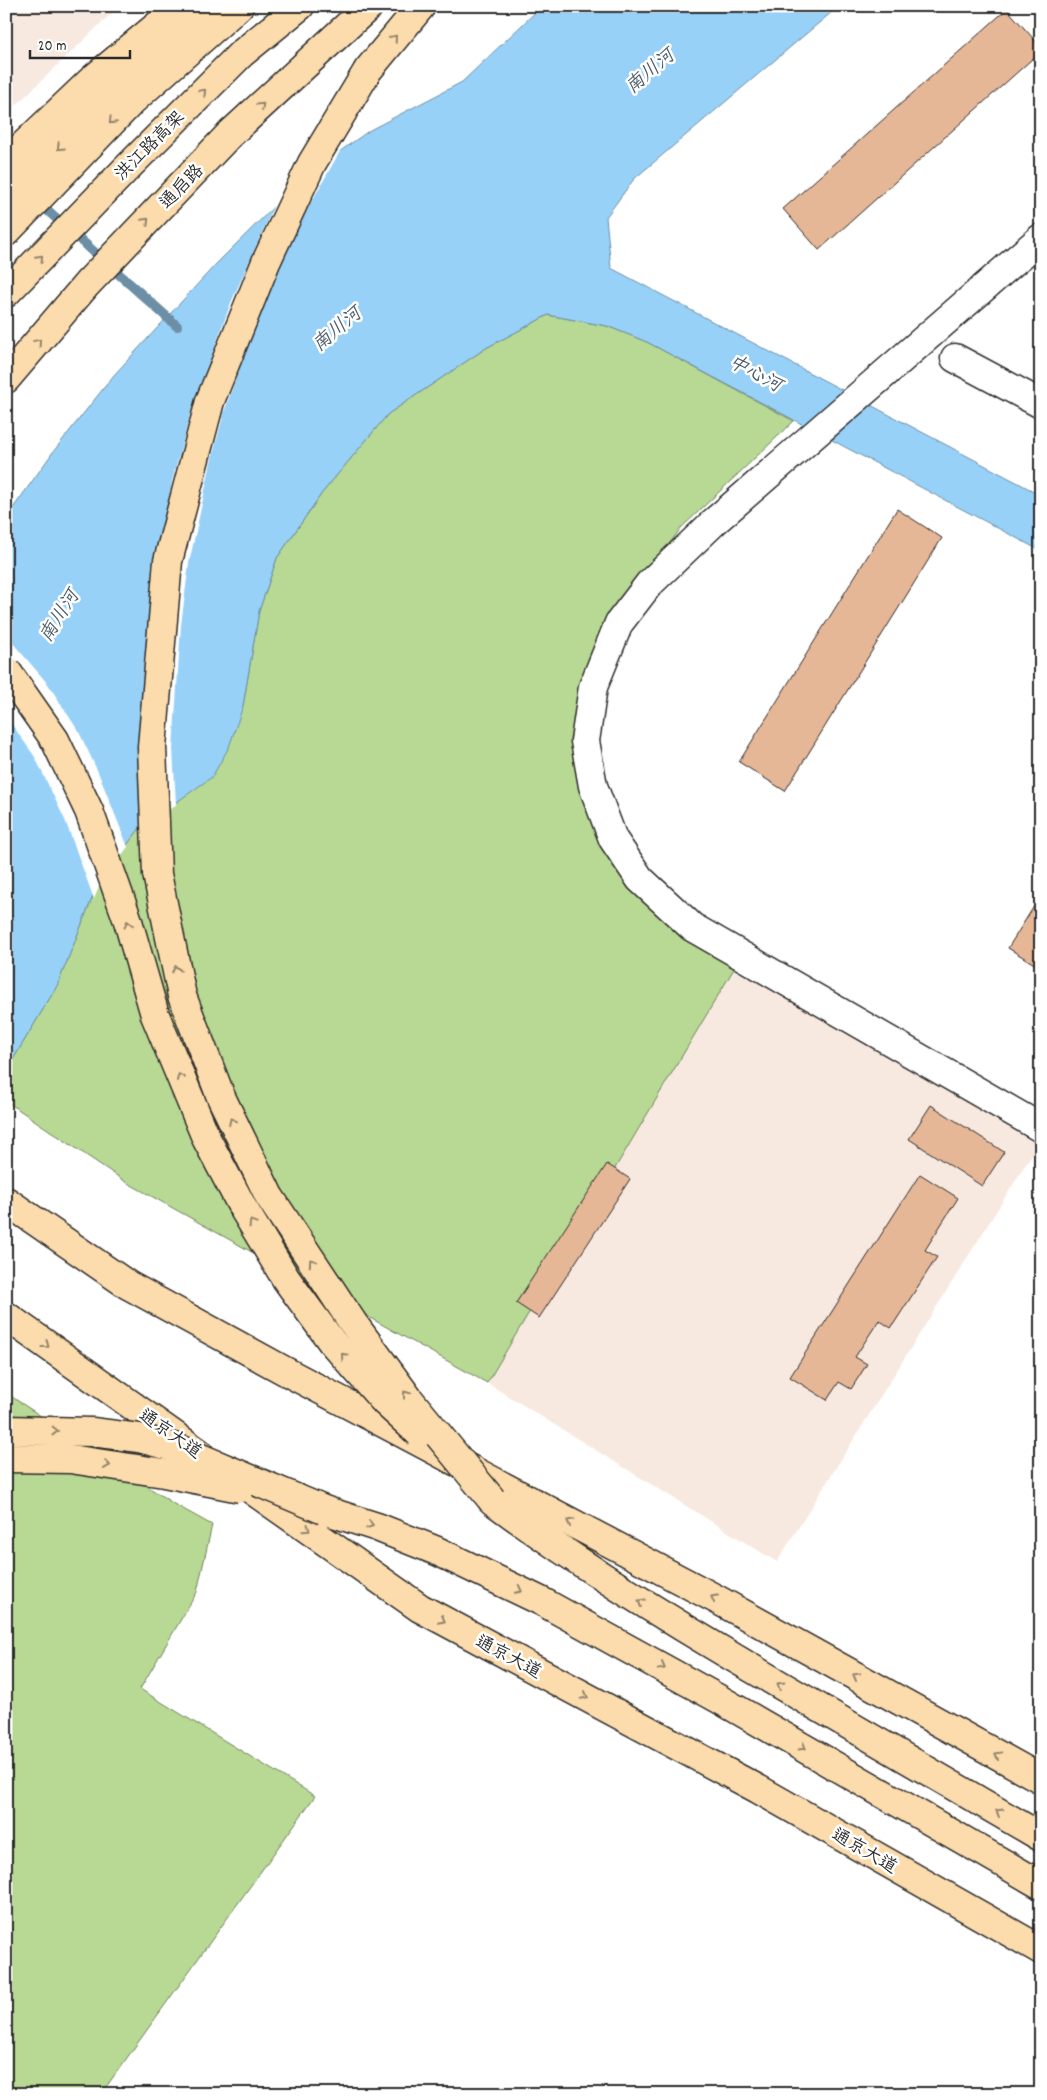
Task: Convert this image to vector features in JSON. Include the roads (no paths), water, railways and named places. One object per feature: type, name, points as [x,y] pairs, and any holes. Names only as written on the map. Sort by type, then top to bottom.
[{"type":"main road","points":[[6,162],[93,79],[181,6]]},
{"type":"main road","points":[[6,199],[174,37],[211,6]]},
{"type":"main road","points":[[6,232],[132,101],[239,6]]},
{"type":"main road","name":"洪江路高架","points":[[6,293],[234,61],[300,6]]},
{"type":"main road","name":"通启路","points":[[6,379],[100,270],[228,136],[369,6]]},
{"type":"main road","points":[[306,64],[384,6]]},
{"type":"main road","points":[[421,6],[368,70],[312,163],[266,262],[210,402],[168,561],[152,746],[157,874],[182,996],[221,1097],[268,1196],[392,1376],[492,1500]]},
{"type":"main road","points":[[6,670],[55,740],[90,811],[128,921],[155,1015],[207,1140],[243,1208],[286,1279],[332,1342],[385,1402],[492,1500],[546,1541],[606,1581],[844,1723],[1041,1837]]},
{"type":"main road","points":[[6,1200],[128,1285],[294,1376],[718,1600],[1041,1779]]},
{"type":"main road","name":"通京大道","points":[[6,1316],[420,1608],[758,1789],[1041,1950]]},
{"type":"main road","points":[[6,1430],[92,1432],[139,1438],[177,1448],[324,1510]]},
{"type":"main road","points":[[6,1458],[70,1459],[164,1473],[226,1485],[324,1510],[377,1527],[437,1551],[551,1606],[719,1699],[1041,1885]]},
{"type":"street","points":[[1041,238],[715,521],[649,584],[619,623],[593,687],[585,741],[593,786],[613,839],[640,879],[692,927],[1041,1128]]},
{"type":"street","points":[[955,358],[1041,404]]},
{"type":"water","points":[[542,6],[839,6],[634,179],[606,217],[611,268],[1041,495],[1041,551],[647,342],[607,326],[548,315],[486,348],[388,414],[322,493],[277,558],[259,611],[243,706],[229,747],[212,777],[140,828],[99,881],[57,986],[6,1071],[6,518],[53,452],[114,375],[217,263],[305,176],[370,130],[462,82]]},
{"type":"waterway","points":[[37,201],[177,326]]},
{"type":"water label","name":"南川河","points":[[649,70]]},
{"type":"water label","name":"南川河","points":[[336,328]]},
{"type":"water label","name":"中心河","points":[[756,372]]},
{"type":"water label","name":"南川河","points":[[58,615]]}]
